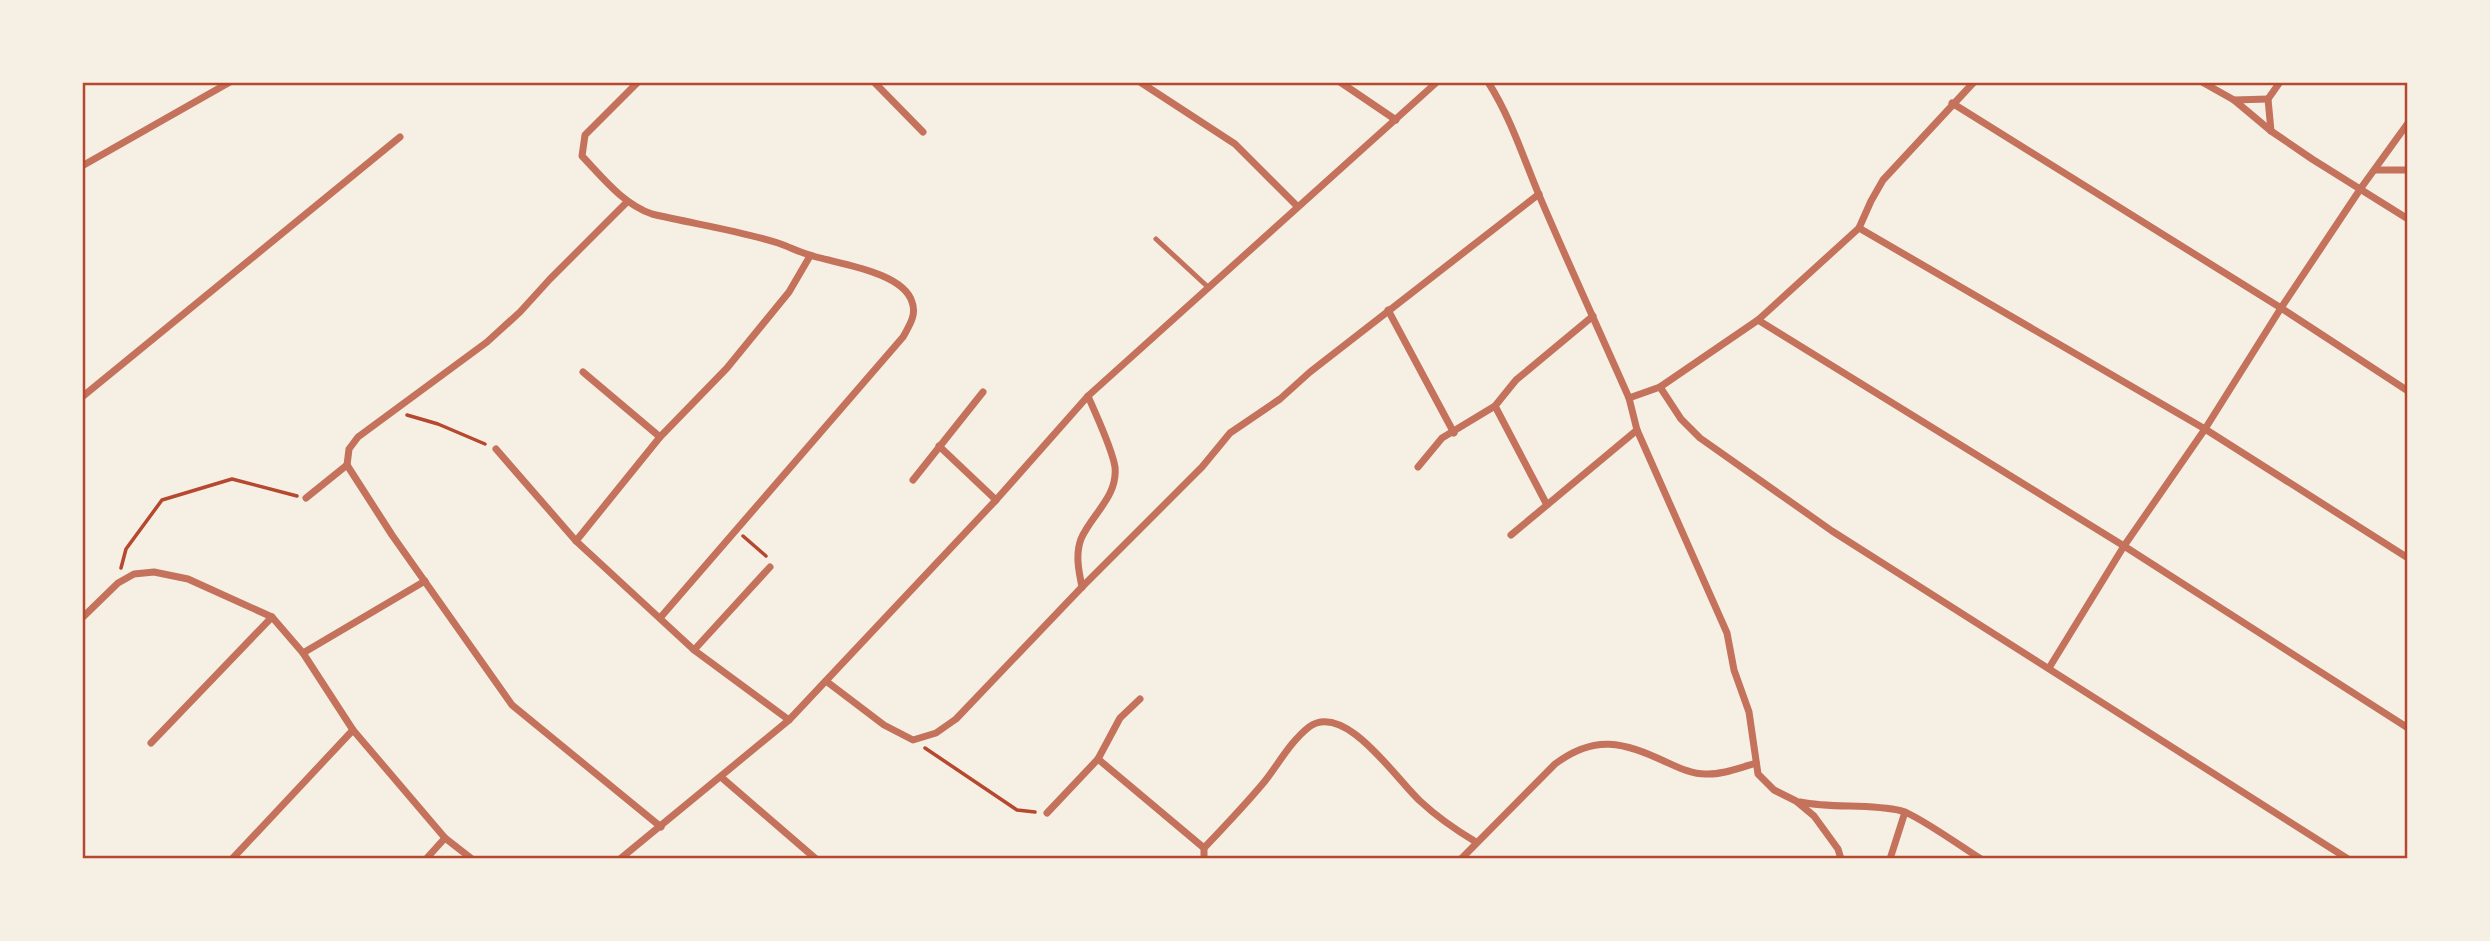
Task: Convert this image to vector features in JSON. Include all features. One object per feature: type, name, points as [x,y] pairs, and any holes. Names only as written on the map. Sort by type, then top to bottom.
[{"type":"street","points":[[82,166],[230,82]]},
{"type":"street","points":[[638,82],[585,135],[582,156],[627,202],[652,214],[777,243],[810,256],[871,271],[896,285],[912,300],[912,321],[903,337],[660,618]]},
{"type":"street","points":[[874,82],[923,132]]},
{"type":"street","points":[[1140,82],[1152,85],[1235,144],[1297,206]]},
{"type":"street","points":[[1340,82],[1396,120]]},
{"type":"street","points":[[620,859],[789,720],[996,500],[1088,396],[1437,82]]},
{"type":"street","points":[[1488,82],[1516,133],[1539,194],[1629,398],[1637,430],[1727,633],[1734,670],[1749,712],[1758,774],[1774,790],[1796,801],[1814,816],[1838,849],[1841,859]]},
{"type":"street","points":[[1629,398],[1660,387],[1758,320],[1859,228],[1883,180],[1974,82]]},
{"type":"street","points":[[2202,82],[2234,100],[2271,131],[2408,219]]},
{"type":"street","points":[[2271,131],[2267,99],[2280,82]]},
{"type":"street","points":[[2234,100],[2267,99]]},
{"type":"street","points":[[1952,103],[2281,308],[2408,391]]},
{"type":"street","points":[[2049,668],[2124,546],[2205,429],[2281,308],[2361,188],[2408,124]]},
{"type":"street","points":[[82,397],[400,137]]},
{"type":"street","points":[[2375,170],[2408,170]]},
{"type":"street","points":[[826,681],[884,724],[913,740],[936,733],[956,719],[1202,467],[1230,433],[1280,399],[1388,310],[1539,194]]},
{"type":"street","points":[[627,202],[520,313],[487,342],[353,443],[347,457],[347,465],[512,705],[661,827]]},
{"type":"street","points":[[1859,228],[2205,429],[2408,558]]},
{"type":"street","points":[[576,541],[660,437],[727,368],[789,292],[810,256]]},
{"type":"street","points":[[1388,310],[1454,433]]},
{"type":"street","points":[[1418,467],[1442,438],[1495,406],[1516,380],[1593,316]]},
{"type":"street","points":[[1758,320],[2124,546],[2408,728]]},
{"type":"street","points":[[583,372],[660,437]]},
{"type":"street","points":[[1660,387],[1681,419],[1724,456],[1832,531],[2348,859]]},
{"type":"street","points":[[913,480],[983,392]]},
{"type":"street","points":[[1082,587],[1078,552],[1081,538],[1099,514],[1114,482],[1115,466],[1088,396]]},
{"type":"street","points":[[1495,406],[1547,505]]},
{"type":"street","points":[[1511,535],[1637,430]]},
{"type":"street","points":[[939,446],[996,500]]},
{"type":"street","points":[[496,449],[576,541],[694,650],[789,720]]},
{"type":"street","points":[[306,498],[347,465]]},
{"type":"street","points":[[694,650],[770,567]]},
{"type":"street","points":[[82,618],[118,583],[134,574],[154,572],[188,579],[272,617],[303,653],[353,730],[445,838],[472,859]]},
{"type":"street","points":[[303,653],[425,581]]},
{"type":"street","points":[[150,743],[272,617]]},
{"type":"street","points":[[1047,813],[1098,759],[1120,718],[1140,699]]},
{"type":"street","points":[[1204,859],[1204,848],[1241,809],[1297,739],[1310,727],[1329,720],[1345,726],[1362,739],[1420,801],[1451,827],[1476,842]]},
{"type":"street","points":[[232,859],[353,730]]},
{"type":"street","points":[[1461,859],[1555,764],[1570,752],[1590,745],[1628,746],[1681,769],[1706,775],[1732,771],[1756,763]]},
{"type":"street","points":[[1098,759],[1204,848]]},
{"type":"street","points":[[721,778],[816,859]]},
{"type":"street","points":[[1796,801],[1836,808],[1881,808],[1905,812],[1980,859]]},
{"type":"street","points":[[1890,859],[1905,812]]},
{"type":"street","points":[[426,859],[445,838]]},
{"type":"lane","points":[[1156,239],[1209,288]]},
{"type":"path","points":[[393,411],[438,424],[496,449]]},
{"type":"path","points":[[118,583],[126,549],[162,500],[232,479],[306,498]]},
{"type":"path","points":[[737,530],[766,555],[770,567]]},
{"type":"path","points":[[913,740],[1017,810],[1047,813]]}]
